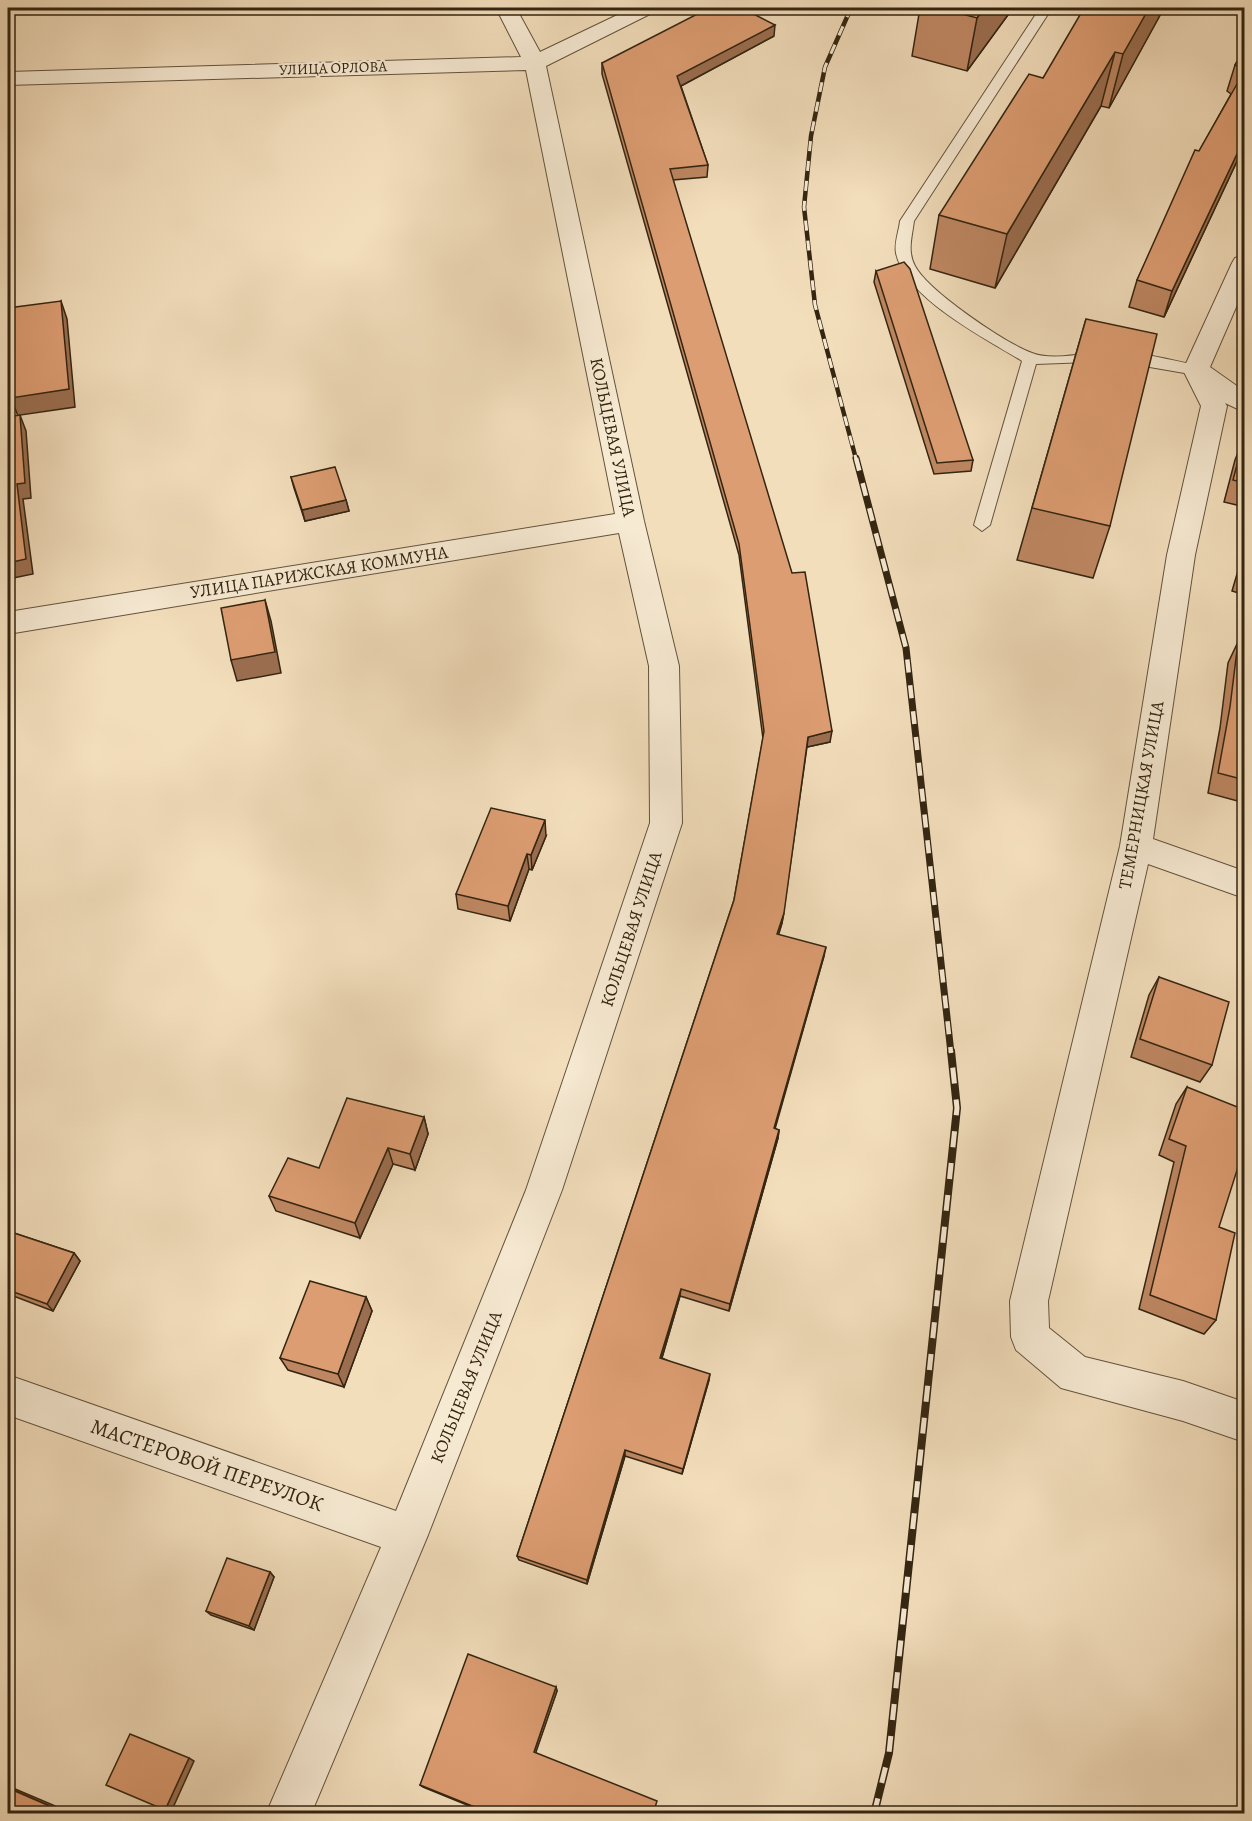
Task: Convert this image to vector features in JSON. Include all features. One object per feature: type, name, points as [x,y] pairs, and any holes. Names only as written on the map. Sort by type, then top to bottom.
[{"type":"street","name":"КОЛЬЦЕВАЯ УЛИЦА","points":[[288,1814],[407,1536],[544,1190],[666,823],[664,666],[630,521],[535,63],[506,8]]},
{"type":"street","name":"УЛИЦА ОРЛОВА","points":[[8,78],[535,63],[646,8]]},
{"type":"street","points":[[1245,263],[1196,370],[1245,404]]},
{"type":"street","name":"ТЕМЕРНИЦКАЯ УЛИЦА","points":[[1196,370],[1215,406],[1181,555],[1136,846],[1029,1301],[1030,1337],[1075,1374],[1183,1401],[1245,1422]]},
{"type":"street","name":"УЛИЦА ПАРИЖСКАЯ КОММУНА","points":[[8,623],[630,521]]},
{"type":"street","points":[[1136,846],[1245,885]]},
{"type":"street","name":"МАСТЕРОВОЙ ПЕРЕУЛОК","points":[[8,1395],[407,1536]]},
{"type":"lane","points":[[1046,8],[907,221],[903,255],[915,279],[953,311],[1030,359],[1066,360],[1115,356],[1196,370]]},
{"type":"lane","points":[[982,525],[1030,359]]},
{"type":"building","points":[[709,8],[742,8],[775,25],[677,76],[708,165],[670,169],[792,573],[805,572],[832,731],[808,737],[784,913],[777,934],[826,947],[774,1128],[779,1130],[730,1304],[681,1289],[660,1358],[710,1374],[683,1469],[625,1450],[587,1580],[517,1556],[734,900],[764,731],[739,544],[602,63]]},
{"type":"building","points":[[939,8],[984,8],[977,18]]},
{"type":"building","points":[[1084,8],[1149,8],[1123,54],[1115,52],[1007,234],[939,215],[1029,74],[1043,78]]},
{"type":"building","points":[[1245,48],[1245,70],[1235,65]]},
{"type":"building","points":[[1245,70],[1245,137],[1172,291],[1137,280],[1195,150],[1199,151]]},
{"type":"building","points":[[904,262],[910,269],[973,460],[937,463],[876,271]]},
{"type":"building","points":[[61,301],[69,389],[11,398],[8,308]]},
{"type":"building","points":[[1086,319],[1157,334],[1110,526],[1032,508]]},
{"type":"building","points":[[20,415],[25,483],[17,484],[26,559],[8,563],[8,417]]},
{"type":"building","points":[[1245,438],[1245,483],[1233,480]]},
{"type":"building","points":[[335,467],[346,500],[302,510],[291,477]]},
{"type":"building","points":[[265,600],[275,652],[231,660],[221,608]]},
{"type":"building","points":[[1238,642],[1245,644],[1245,780],[1218,773],[1230,707]]},
{"type":"building","points":[[491,808],[545,820],[531,855],[527,854],[508,906],[456,894]]},
{"type":"building","points":[[1159,977],[1229,1002],[1212,1065],[1140,1039]]},
{"type":"building","points":[[1187,1087],[1245,1110],[1245,1145],[1219,1227],[1235,1233],[1216,1320],[1150,1295],[1186,1146],[1169,1139]]},
{"type":"building","points":[[347,1098],[424,1117],[410,1154],[388,1148],[355,1223],[269,1196],[288,1158],[319,1168]]},
{"type":"building","points":[[8,1231],[74,1253],[47,1304],[8,1290]]},
{"type":"building","points":[[310,1281],[366,1297],[338,1374],[280,1358]]},
{"type":"building","points":[[227,1558],[270,1572],[249,1626],[206,1611]]},
{"type":"building","points":[[468,1654],[556,1687],[534,1752],[657,1801],[653,1814],[492,1814],[420,1785]]},
{"type":"building","points":[[130,1734],[189,1758],[165,1810],[106,1785]]},
{"type":"building","points":[[8,1788],[68,1814],[8,1814]]},
{"type":"railway","points":[[851,8],[825,67],[811,136],[804,207],[815,305],[856,459]]},
{"type":"railway","points":[[856,458],[906,648],[951,1053]]},
{"type":"railway","points":[[874,1814],[889,1753],[957,1108],[951,1051]]}]
